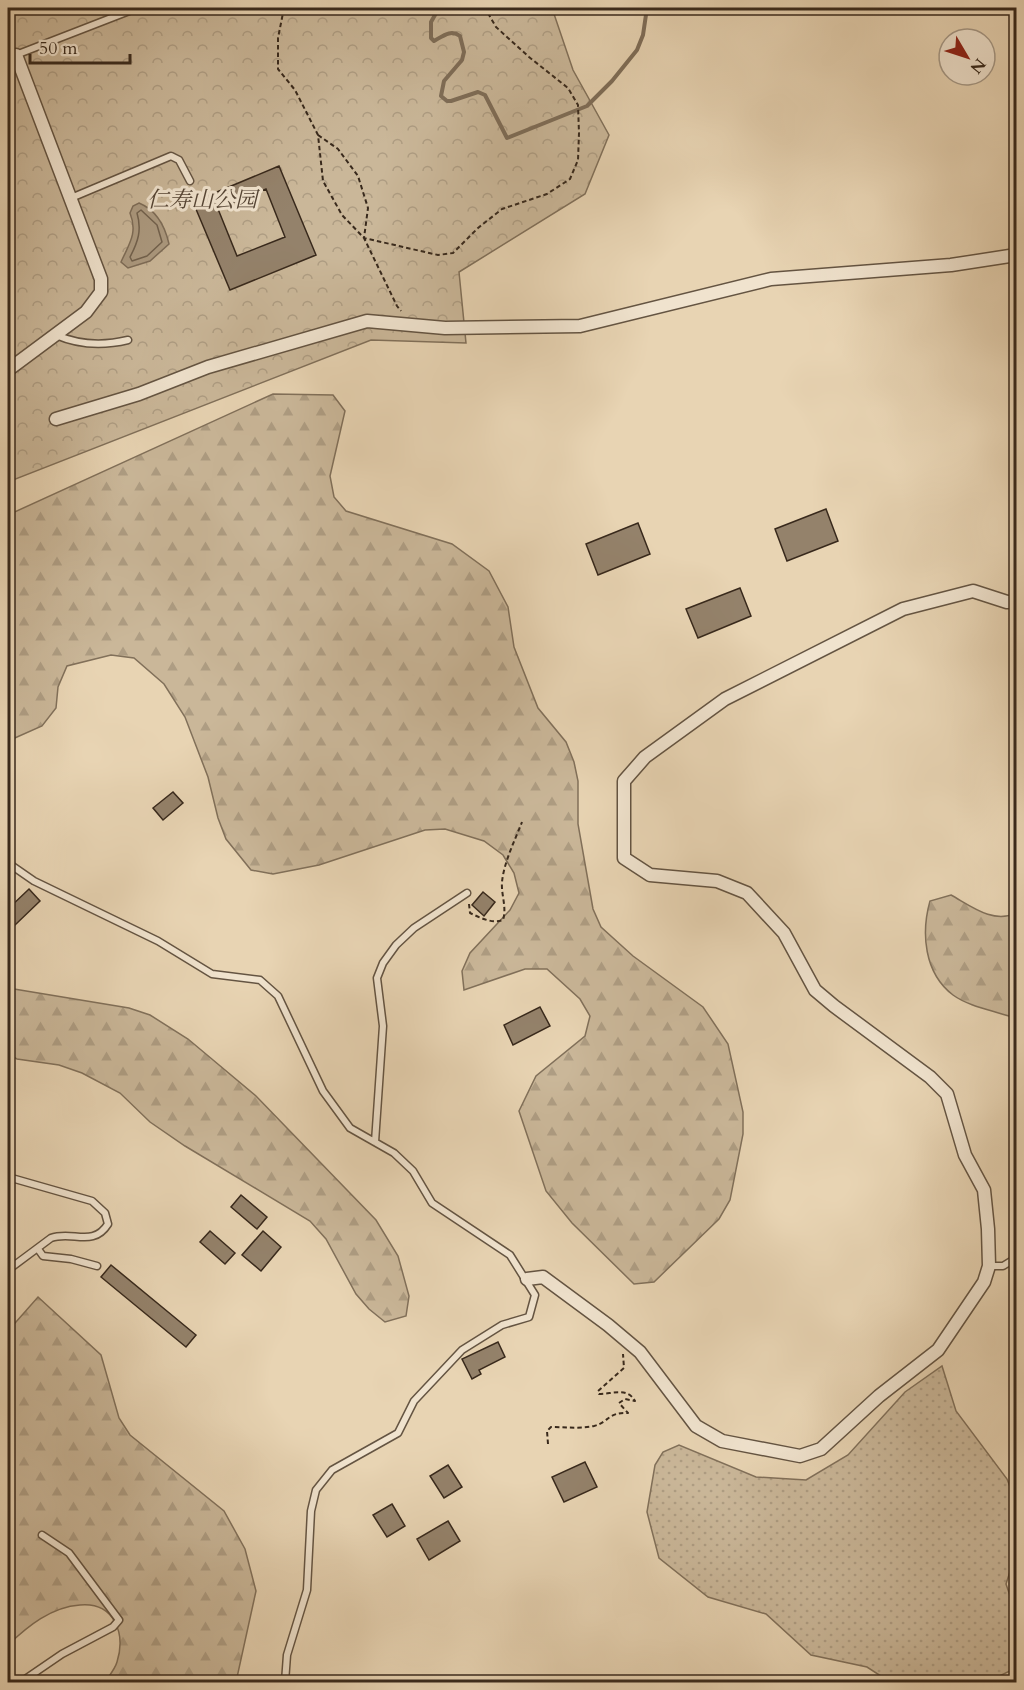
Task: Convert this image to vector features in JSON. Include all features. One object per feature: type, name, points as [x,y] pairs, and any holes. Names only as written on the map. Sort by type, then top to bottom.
[{"type":"street","points":[[8,370],[86,312],[101,292],[101,279],[71,198],[12,56]]},
{"type":"street","points":[[56,419],[139,394],[208,367],[367,321],[445,328],[580,326],[771,279],[951,265],[1017,255]]},
{"type":"street","points":[[527,1279],[543,1277],[622,1336],[640,1352],[696,1426],[722,1441],[800,1456],[821,1449],[879,1396],[938,1350],[984,1282],[989,1266],[984,1190],[965,1155],[947,1094],[930,1077],[815,990],[784,933],[747,893],[717,881],[650,875],[624,858],[624,781],[645,758],[725,699],[903,609],[973,591],[1007,602],[1017,602]]},
{"type":"lane","points":[[12,56],[137,8]]},
{"type":"lane","points":[[71,198],[171,156],[179,160],[190,181]]},
{"type":"lane","points":[[56,334],[71,341],[84,343],[109,344],[128,340]]},
{"type":"lane","points":[[8,863],[34,880],[158,941],[212,974],[260,980],[278,996],[323,1091],[350,1128],[394,1153],[413,1171],[432,1203],[510,1255],[535,1295],[529,1317],[502,1325],[462,1350],[414,1401],[398,1433],[332,1470],[316,1490],[311,1511],[307,1590],[287,1655],[285,1683]]},
{"type":"lane","points":[[375,1142],[383,1026],[378,978],[383,963],[396,945],[414,928],[467,893]]},
{"type":"lane","points":[[8,1177],[92,1201],[105,1213],[108,1224],[102,1233],[85,1238],[58,1235],[43,1243],[38,1249],[31,1251],[8,1270]]},
{"type":"lane","points":[[38,1249],[43,1256],[71,1258],[97,1266]]},
{"type":"lane","points":[[989,1266],[1002,1266],[1017,1258]]},
{"type":"lane","points":[[21,1683],[62,1654],[113,1627],[119,1620],[69,1553],[42,1535]]},
{"type":"path","points":[[284,8],[278,38],[278,69],[295,90],[318,135],[322,180],[342,215],[364,238],[397,306],[413,325]]},
{"type":"path","points":[[364,238],[438,255],[453,253],[478,228],[502,209],[547,194],[570,179],[578,160],[578,105],[568,88],[496,27],[485,8]]},
{"type":"path","points":[[318,135],[338,149],[358,176],[368,208],[364,238]]},
{"type":"path","points":[[467,893],[470,913],[497,922],[503,920],[506,911],[502,896],[502,879],[522,822]]},
{"type":"path","points":[[548,1444],[547,1431],[551,1427],[573,1429],[591,1427],[611,1414],[628,1413],[619,1403],[626,1399],[635,1401],[626,1392],[599,1394],[598,1391],[624,1368],[622,1336]]},
{"type":"green space","name":"仁寿山公园","points":[[8,8],[552,8],[573,70],[609,135],[585,194],[459,272],[466,343],[371,340],[8,482]]},
{"type":"green space","points":[[273,394],[333,395],[345,411],[330,476],[334,497],[346,511],[452,544],[489,571],[508,607],[514,647],[538,708],[566,742],[574,762],[578,781],[578,824],[593,909],[601,927],[633,956],[703,1007],[728,1044],[743,1112],[743,1134],[730,1200],[719,1219],[654,1282],[634,1284],[572,1223],[546,1191],[519,1111],[536,1076],[585,1036],[590,1016],[580,999],[547,969],[525,969],[464,990],[462,971],[470,953],[510,910],[519,893],[514,873],[503,855],[484,841],[445,829],[425,830],[319,865],[273,874],[251,870],[226,839],[218,818],[208,777],[185,717],[164,684],[134,658],[111,655],[67,666],[58,687],[56,708],[42,726],[8,741],[8,515]]},
{"type":"green space","points":[[951,895],[991,915],[1007,916],[1016,913],[1016,1029],[1009,1016],[959,999],[943,986],[936,976],[927,952],[927,913],[930,901]]},
{"type":"green space","points":[[8,988],[129,1008],[150,1015],[188,1039],[256,1096],[376,1220],[398,1256],[409,1296],[406,1316],[385,1322],[356,1294],[326,1239],[310,1221],[185,1146],[150,1122],[120,1093],[82,1073],[59,1065],[17,1059],[8,1054]]},
{"type":"green space","points":[[38,1297],[101,1355],[119,1418],[130,1435],[224,1511],[245,1549],[256,1591],[236,1682],[105,1682],[117,1662],[120,1640],[115,1622],[109,1614],[92,1605],[59,1609],[32,1625],[8,1645],[8,1331]]},
{"type":"green space","points":[[942,1366],[956,1411],[1007,1479],[1016,1502],[1016,1553],[1006,1584],[1016,1613],[1016,1663],[1012,1670],[987,1682],[890,1682],[867,1667],[811,1655],[766,1614],[708,1597],[659,1558],[647,1512],[655,1465],[663,1452],[679,1445],[756,1477],[806,1480],[848,1455],[905,1392]]},
{"type":"water","points":[[139,203],[159,219],[169,244],[150,261],[128,268],[121,262],[133,233],[130,213],[133,206]]},
{"type":"building","points":[[279,166],[316,255],[230,290],[193,202]],"holes":[[[266,189],[285,237],[237,256],[218,209]]]},
{"type":"building","points":[[826,509],[838,541],[787,561],[775,529]]},
{"type":"building","points":[[638,523],[650,554],[598,575],[586,544]]},
{"type":"building","points":[[740,588],[751,616],[698,638],[686,609]]},
{"type":"building","points":[[173,792],[183,803],[163,820],[153,808]]},
{"type":"building","points":[[29,889],[40,901],[14,926],[8,919],[8,909]]},
{"type":"building","points":[[483,892],[495,902],[484,916],[472,905]]},
{"type":"building","points":[[540,1007],[550,1026],[513,1045],[504,1025]]},
{"type":"building","points":[[241,1195],[267,1217],[257,1229],[231,1207]]},
{"type":"building","points":[[210,1231],[235,1253],[225,1264],[200,1242]]},
{"type":"building","points":[[263,1231],[281,1247],[261,1271],[242,1255]]},
{"type":"building","points":[[111,1265],[196,1335],[186,1347],[101,1277]]},
{"type":"building","points":[[498,1342],[505,1357],[479,1370],[481,1374],[472,1379],[462,1359]]},
{"type":"building","points":[[585,1462],[597,1487],[564,1502],[552,1477]]},
{"type":"building","points":[[448,1465],[462,1487],[444,1498],[430,1476]]},
{"type":"building","points":[[392,1504],[405,1526],[387,1537],[373,1515]]},
{"type":"building","points":[[448,1521],[460,1541],[429,1560],[417,1539]]},
{"type":"waterway","points":[[439,8],[431,22],[431,38],[434,41],[447,34],[457,34],[460,36],[464,52],[462,60],[444,81],[441,96],[451,101],[478,92],[485,95],[507,138],[587,106],[612,81],[637,50],[643,35],[647,8]]}]
